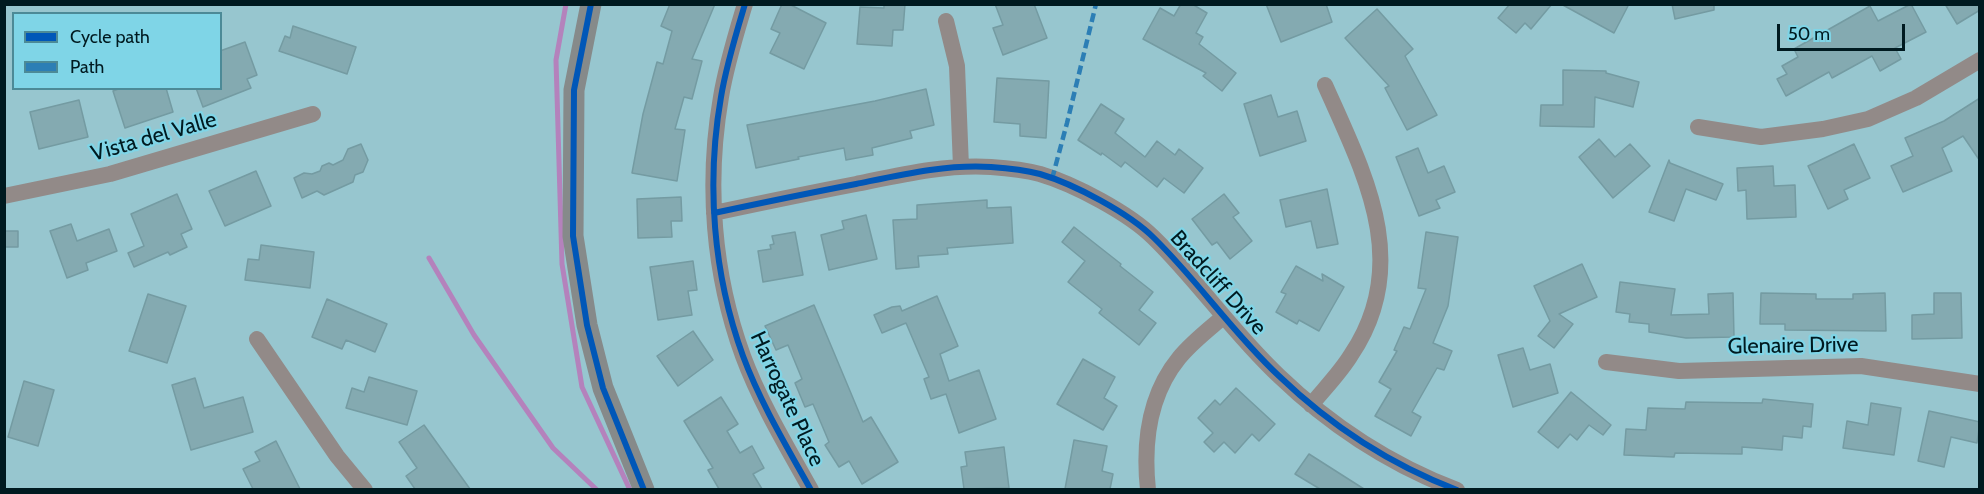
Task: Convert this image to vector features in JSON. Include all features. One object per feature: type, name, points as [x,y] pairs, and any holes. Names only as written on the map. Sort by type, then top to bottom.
[{"type":"main road","points":[[591,4],[574,90],[573,236],[586,325],[603,388],[644,489]]},
{"type":"street","name":"Harrogate Place","points":[[745,4],[720,97],[715,157],[714,213],[717,251],[728,308],[744,358],[765,404],[811,489]]},
{"type":"street","points":[[946,21],[957,66],[962,167]]},
{"type":"street","points":[[1698,127],[1761,136],[1823,129],[1868,118],[1916,98],[1980,60]]},
{"type":"street","points":[[1311,405],[1352,354],[1367,326],[1375,301],[1381,256],[1375,207],[1360,164],[1325,85]]},
{"type":"street","name":"Vista del Valle","points":[[4,196],[110,174],[313,114]]},
{"type":"street","name":"Bradcliff Drive","points":[[714,213],[906,174],[962,167],[991,167],[1040,174],[1083,192],[1125,214],[1153,237],[1277,375],[1311,405],[1352,436],[1415,472],[1457,489]]},
{"type":"street","points":[[1148,489],[1146,444],[1152,410],[1166,378],[1179,358],[1223,317]]},
{"type":"street","points":[[256,339],[337,456],[365,489]]},
{"type":"street","name":"Glenaire Drive","points":[[1606,362],[1679,371],[1861,366],[1980,384]]},
{"type":"building","points":[[670,4],[715,4],[692,59],[702,61],[692,99],[684,97],[675,129],[685,130],[677,181],[632,173],[643,114],[657,62],[663,64],[672,31],[661,26]]},
{"type":"building","points":[[782,4],[789,4],[826,23],[804,69],[770,53],[780,33],[771,29]]},
{"type":"building","points":[[884,4],[905,4],[903,30],[893,30],[892,46],[857,44],[860,7],[884,8]]},
{"type":"building","points":[[995,4],[1034,4],[1047,38],[1003,55],[993,28],[1003,25]]},
{"type":"building","points":[[1181,4],[1192,4],[1207,13],[1196,33],[1203,37],[1199,44],[1236,73],[1222,91],[1203,76],[1206,73],[1143,39],[1160,8],[1174,16]]},
{"type":"building","points":[[1266,4],[1326,4],[1332,22],[1281,42]]},
{"type":"building","points":[[1510,4],[1552,4],[1531,29],[1525,23],[1516,33],[1498,18]]},
{"type":"building","points":[[1561,4],[1629,4],[1614,33]]},
{"type":"building","points":[[1672,4],[1714,4],[1714,10],[1675,19]]},
{"type":"building","points":[[1911,4],[1926,32],[1895,48],[1901,59],[1880,71],[1872,56],[1832,78],[1829,72],[1786,96],[1777,79],[1787,74],[1782,66],[1798,57],[1794,49],[1870,6],[1878,21]]},
{"type":"building","points":[[1945,4],[1980,4],[1980,10],[1957,24]]},
{"type":"building","points":[[1377,9],[1413,49],[1405,56],[1437,115],[1407,130],[1385,88],[1389,86],[1345,38]]},
{"type":"building","points":[[293,26],[356,47],[347,74],[279,51],[285,36],[290,38]]},
{"type":"building","points":[[245,42],[257,75],[247,79],[251,88],[203,107],[197,90],[222,90],[222,50]]},
{"type":"building","points":[[1563,70],[1606,71],[1606,73],[1639,82],[1633,107],[1595,97],[1594,127],[1540,126],[1541,105],[1563,105]]},
{"type":"building","points":[[997,78],[1049,81],[1046,138],[1020,136],[1020,124],[994,122]]},
{"type":"building","points":[[926,89],[934,125],[910,131],[912,138],[872,148],[873,155],[846,160],[844,148],[756,168],[747,125]]},
{"type":"building","points":[[167,90],[173,112],[125,128],[113,91]]},
{"type":"building","points":[[1271,95],[1278,117],[1297,111],[1306,141],[1260,156],[1244,104]]},
{"type":"building","points":[[1980,98],[1980,161],[1963,136],[1942,148],[1952,171],[1903,192],[1891,166],[1913,156],[1905,138],[1944,121]]},
{"type":"building","points":[[79,100],[88,137],[39,149],[30,112]]},
{"type":"building","points":[[1101,104],[1124,119],[1115,133],[1145,157],[1157,141],[1175,155],[1179,149],[1203,168],[1184,193],[1164,178],[1157,187],[1125,162],[1121,167],[1078,140]]},
{"type":"building","points":[[1599,139],[1615,157],[1630,144],[1650,166],[1613,198],[1579,157]]},
{"type":"building","points":[[361,144],[368,160],[363,172],[355,175],[353,182],[324,195],[317,191],[302,198],[294,178],[304,173],[312,174],[320,171],[322,166],[329,163],[333,165],[343,160],[348,149]]},
{"type":"building","points":[[1854,144],[1870,178],[1844,190],[1848,199],[1828,209],[1808,166]]},
{"type":"building","points":[[1418,148],[1428,173],[1444,166],[1455,192],[1436,200],[1440,208],[1419,216],[1396,157]]},
{"type":"building","points":[[1669,160],[1670,163],[1723,184],[1716,200],[1686,189],[1674,221],[1649,212]]},
{"type":"building","points":[[1773,166],[1774,186],[1795,185],[1796,217],[1747,219],[1746,190],[1738,191],[1737,168]]},
{"type":"building","points":[[256,171],[271,206],[225,226],[209,191]]},
{"type":"building","points":[[1327,189],[1338,244],[1317,248],[1311,221],[1286,227],[1280,200]]},
{"type":"building","points":[[177,194],[192,229],[181,234],[187,247],[170,255],[168,252],[134,267],[128,253],[144,246],[131,214]]},
{"type":"building","points":[[1224,194],[1239,213],[1233,217],[1252,241],[1230,259],[1217,242],[1212,245],[1192,219]]},
{"type":"building","points":[[681,197],[682,221],[671,221],[672,237],[638,238],[637,199]]},
{"type":"building","points":[[987,200],[987,208],[1011,207],[1013,243],[947,248],[948,254],[918,256],[919,267],[896,269],[893,220],[917,219],[917,205]]},
{"type":"building","points":[[866,215],[877,259],[829,270],[821,235],[844,229],[842,221]]},
{"type":"building","points":[[71,224],[77,241],[109,229],[117,251],[86,263],[88,270],[67,278],[50,231]]},
{"type":"building","points":[[1074,227],[1153,292],[1139,310],[1156,323],[1139,345],[1099,313],[1102,309],[1068,282],[1085,261],[1062,242]]},
{"type":"building","points":[[4,231],[18,231],[18,247],[4,247]]},
{"type":"building","points":[[795,232],[803,275],[763,282],[758,251],[771,249],[770,245],[774,244],[772,236]]},
{"type":"building","points":[[1426,232],[1458,237],[1448,306],[1433,343],[1452,351],[1444,370],[1437,368],[1412,412],[1421,417],[1411,436],[1375,416],[1391,389],[1379,382],[1397,351],[1394,350],[1404,327],[1410,329],[1426,289],[1418,288]]},
{"type":"building","points":[[261,245],[314,252],[310,288],[245,280],[248,259],[259,260]]},
{"type":"building","points":[[693,261],[697,290],[688,291],[692,315],[658,320],[650,267]]},
{"type":"building","points":[[1582,264],[1597,297],[1559,314],[1573,324],[1554,348],[1538,336],[1550,321],[1534,286]]},
{"type":"building","points":[[1296,266],[1323,281],[1322,274],[1344,287],[1319,331],[1299,320],[1297,324],[1276,312],[1286,294],[1281,292]]},
{"type":"building","points":[[1620,282],[1675,289],[1671,315],[1709,314],[1708,294],[1733,293],[1734,337],[1686,338],[1649,332],[1649,324],[1629,322],[1630,314],[1616,312]]},
{"type":"building","points":[[1761,293],[1816,294],[1816,299],[1853,299],[1853,294],[1885,293],[1886,331],[1785,330],[1785,324],[1760,324]]},
{"type":"building","points":[[1934,293],[1961,293],[1962,338],[1912,339],[1912,315],[1934,314]]},
{"type":"building","points":[[148,294],[186,306],[167,363],[129,351]]},
{"type":"building","points":[[937,296],[958,346],[940,354],[949,381],[979,370],[996,419],[959,433],[946,394],[931,399],[924,379],[929,377],[906,323],[882,333],[874,315],[892,307],[900,306],[902,311]]},
{"type":"building","points":[[327,299],[387,324],[375,352],[346,340],[342,349],[312,337]]},
{"type":"building","points":[[814,305],[863,422],[871,417],[898,462],[862,484],[849,461],[839,467],[825,445],[829,442],[813,404],[805,407],[795,383],[802,379],[788,345],[776,350],[765,326]]},
{"type":"building","points":[[693,331],[713,360],[678,386],[657,356]]},
{"type":"building","points":[[1523,348],[1530,370],[1550,364],[1558,393],[1513,407],[1498,355]]},
{"type":"building","points":[[1083,359],[1115,377],[1104,398],[1117,406],[1103,430],[1057,404]]},
{"type":"building","points":[[369,377],[417,391],[407,425],[346,408],[352,388],[364,392]]},
{"type":"building","points":[[195,378],[204,408],[243,397],[253,432],[191,450],[172,385]]},
{"type":"building","points":[[24,381],[54,390],[38,446],[8,437]]},
{"type":"building","points":[[1236,388],[1275,424],[1259,441],[1252,434],[1235,453],[1224,442],[1214,452],[1204,442],[1213,433],[1198,418],[1215,400],[1220,405]]},
{"type":"building","points":[[1571,392],[1611,425],[1603,435],[1589,425],[1577,440],[1570,434],[1558,448],[1538,432]]},
{"type":"building","points":[[721,397],[738,424],[727,431],[740,453],[752,446],[764,468],[753,474],[762,489],[719,489],[708,470],[713,468],[684,421]]},
{"type":"building","points":[[1763,399],[1813,404],[1811,427],[1803,426],[1802,438],[1783,436],[1782,450],[1742,447],[1742,454],[1675,453],[1674,457],[1624,455],[1626,429],[1646,430],[1648,408],[1685,409],[1686,402],[1762,403]]},
{"type":"building","points":[[1871,403],[1901,408],[1894,455],[1843,448],[1847,421],[1868,425]]},
{"type":"building","points":[[1929,411],[1980,422],[1977,443],[1951,437],[1944,467],[1918,461]]},
{"type":"building","points":[[424,425],[470,489],[415,489],[406,476],[417,468],[399,442]]},
{"type":"building","points":[[1074,440],[1107,446],[1102,471],[1113,474],[1110,489],[1065,489]]},
{"type":"building","points":[[276,441],[300,489],[253,489],[243,469],[260,461],[255,452]]},
{"type":"building","points":[[1004,447],[1009,488],[964,489],[961,467],[967,466],[965,452]]},
{"type":"building","points":[[1309,454],[1364,489],[1320,489],[1295,474]]},
{"type":"waterway","points":[[566,4],[556,60],[562,264],[582,387],[630,490]]},
{"type":"waterway","points":[[429,258],[474,335],[553,448],[597,490]]},
{"type":"marked path","points":[[1052,179],[1096,4]]},
{"type":"cycle path","points":[[591,4],[574,90],[573,236],[587,325],[603,388],[644,490]]},
{"type":"cycle path","points":[[745,4],[726,74],[716,129],[713,195],[719,261],[733,325],[743,356],[774,424],[811,490]]},
{"type":"cycle path","points":[[714,213],[889,177],[957,167],[1022,170],[1054,179],[1100,200],[1143,228],[1186,272],[1262,359],[1319,411],[1385,456],[1457,490]]}]
